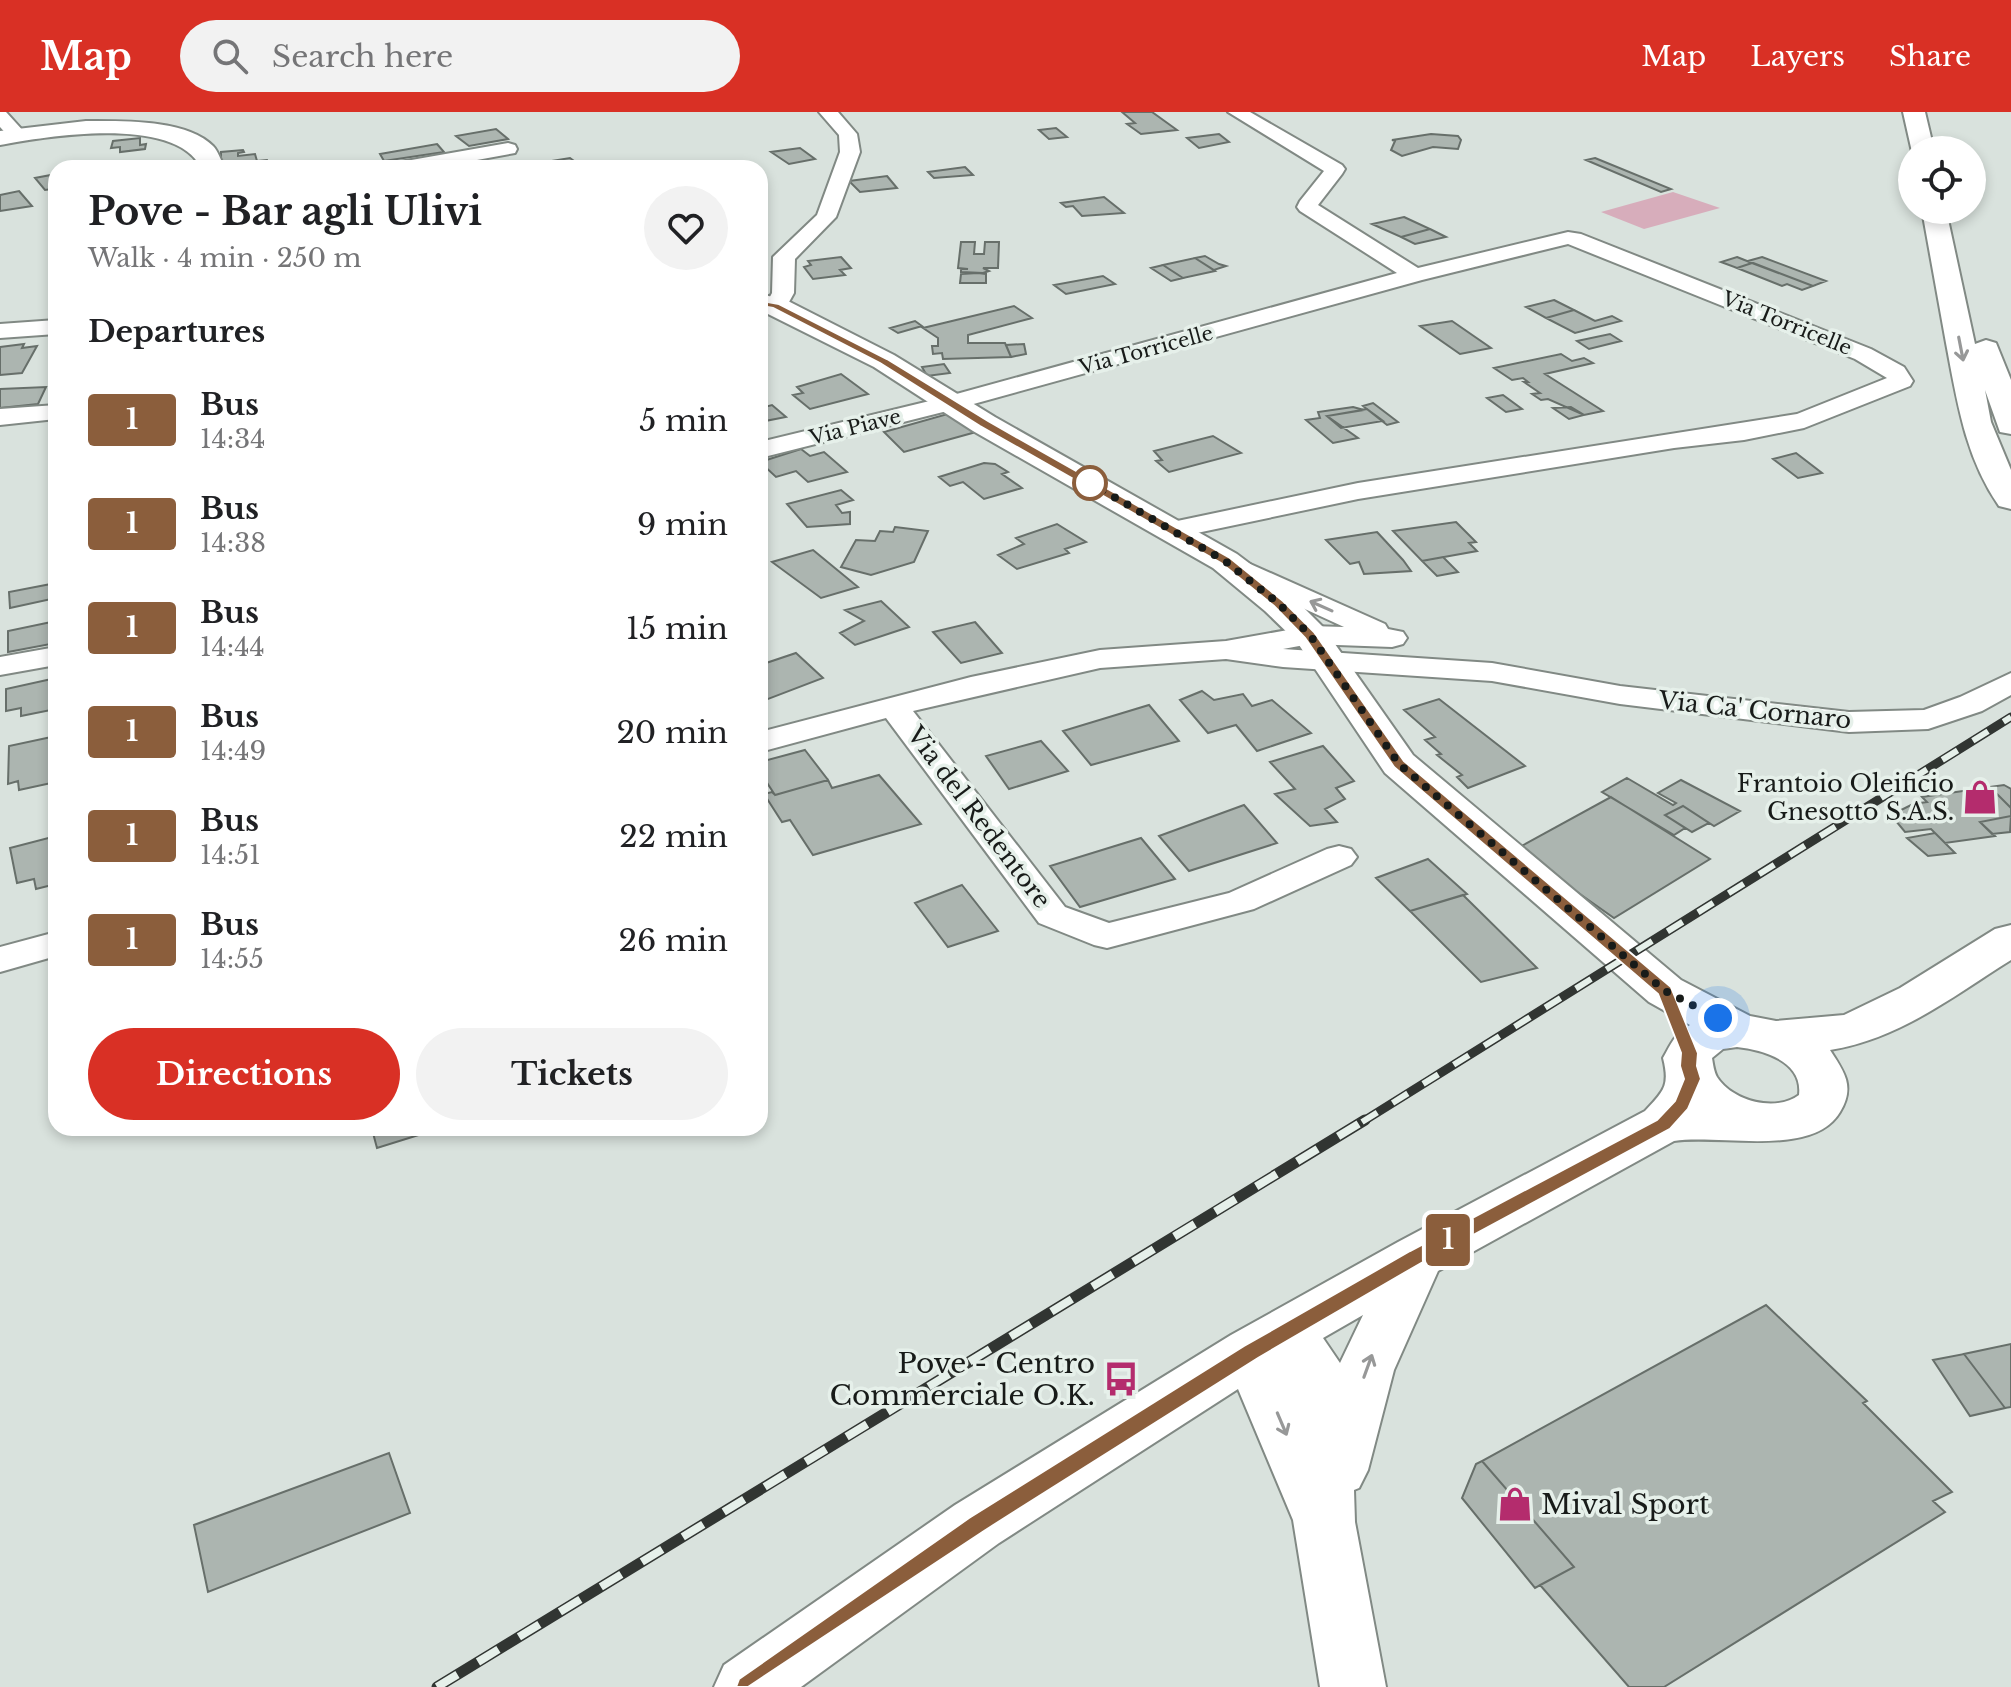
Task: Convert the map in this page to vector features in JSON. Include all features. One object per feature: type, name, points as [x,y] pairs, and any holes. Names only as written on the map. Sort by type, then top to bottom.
[{"type":"main road","points":[[1914,112],[1919,136]]},
{"type":"main road","points":[[1934,112],[1939,136]]},
{"type":"main road","points":[[9,136],[98,122],[164,125],[194,135],[212,154],[212,160]]},
{"type":"main road","points":[[1937,224],[1976,422],[1992,465],[2011,499]]},
{"type":"main road","points":[[1957,224],[1993,376],[2011,425]]},
{"type":"main road","points":[[768,304],[884,361],[950,403],[1225,561],[1278,603],[1319,648],[1399,764],[1665,991],[1810,1059],[1821,1075],[1824,1098],[1807,1116],[1777,1123],[1709,1118],[1663,1124]]},
{"type":"main road","points":[[747,1687],[977,1524],[1269,1342],[1417,1257],[1663,1124],[1682,1104],[1691,1066],[1705,1036],[1756,1033],[1814,1037],[1856,1028],[1891,1013],[2011,940]]},
{"type":"main road","points":[[1665,991],[1691,1066],[1718,1105],[1759,1121]]},
{"type":"main road","points":[[1821,1075],[1830,1054],[1856,1028]]},
{"type":"main road","points":[[1324,1522],[1365,1370],[1417,1257]]},
{"type":"main road","points":[[1269,1342],[1324,1522],[1353,1687]]},
{"type":"street","points":[[768,304],[783,293],[784,257],[826,217],[850,152],[848,134],[828,112]]},
{"type":"street","points":[[1237,112],[1335,169],[1332,177],[1313,193],[1307,207],[1415,275]]},
{"type":"street","points":[[0,116],[9,136]]},
{"type":"street","points":[[445,160],[508,149]]},
{"type":"street","name":"Via Torricelle","points":[[950,403],[1415,275],[1555,240],[1581,240],[1863,354],[1896,372],[1901,381],[1804,420],[1744,432],[1658,442],[1358,491],[1173,530]]},
{"type":"street","points":[[0,331],[48,328]]},
{"type":"street","name":"Via Piave","points":[[768,448],[950,403]]},
{"type":"street","points":[[0,417],[48,413]]},
{"type":"street","name":"Via Ca' Cornaro","points":[[1225,561],[1392,638],[1492,672]]},
{"type":"street","name":"Via Ca' Cornaro","points":[[1319,648],[1392,638]]},
{"type":"street","points":[[768,740],[1100,659],[1226,650],[1319,648]]},
{"type":"street","name":"Via Ca' Cornaro","points":[[1319,648],[1492,672],[1620,695],[1849,722],[1928,719],[1971,704],[2011,682]]},
{"type":"street","points":[[0,666],[48,657]]},
{"type":"street","name":"Via del Redentore","points":[[894,707],[1052,915],[1107,936],[1241,901],[1339,857]]},
{"type":"street","points":[[0,960],[48,946]]},
{"type":"shaded area","points":[[1673,192],[1720,208],[1644,229],[1601,212]]},
{"type":"building","points":[[1122,112],[1152,112],[1177,130],[1141,134],[1127,124],[1135,123]]},
{"type":"building","points":[[1056,128],[1067,137],[1049,139],[1039,130]]},
{"type":"building","points":[[496,129],[508,139],[469,146],[456,136]]},
{"type":"building","points":[[1219,134],[1229,142],[1199,148],[1187,138]]},
{"type":"building","points":[[1431,134],[1458,136],[1461,140],[1458,149],[1433,147],[1402,156],[1391,150],[1395,141],[1392,140]]},
{"type":"building","points":[[140,138],[140,145],[146,144],[145,149],[120,152],[120,147],[111,148],[113,141]]},
{"type":"building","points":[[437,144],[444,152],[391,160],[383,160],[380,154]]},
{"type":"building","points":[[800,148],[815,159],[789,164],[771,152]]},
{"type":"building","points":[[243,150],[238,156],[255,154],[257,160],[221,160],[221,152]]},
{"type":"building","points":[[1595,158],[1671,189],[1661,192],[1586,160]]},
{"type":"building","points":[[965,167],[973,175],[934,178],[928,172]]},
{"type":"building","points":[[48,176],[48,190],[45,190],[35,178]]},
{"type":"building","points":[[887,176],[897,188],[860,192],[849,181]]},
{"type":"building","points":[[19,191],[32,206],[0,211],[0,195]]},
{"type":"building","points":[[1104,197],[1124,213],[1082,216],[1073,206],[1066,207],[1061,203]]},
{"type":"building","points":[[1404,217],[1430,229],[1401,237],[1372,224]]},
{"type":"building","points":[[1430,229],[1446,237],[1415,244],[1401,237]]},
{"type":"building","points":[[961,242],[975,242],[974,254],[984,254],[985,242],[999,242],[998,268],[983,268],[989,271],[983,273],[961,272],[961,269],[968,269],[958,268]]},
{"type":"building","points":[[1205,256],[1226,266],[1214,270],[1195,258]]},
{"type":"building","points":[[841,257],[851,268],[840,270],[845,275],[813,279],[804,267],[811,265],[808,261]]},
{"type":"building","points":[[1737,257],[1752,263],[1737,268],[1721,262]]},
{"type":"building","points":[[1762,257],[1826,281],[1813,286],[1748,261]]},
{"type":"building","points":[[1195,258],[1215,271],[1183,278],[1163,265]]},
{"type":"building","points":[[1752,263],[1813,286],[1802,290],[1787,284],[1782,286],[1737,268]]},
{"type":"building","points":[[1163,265],[1183,278],[1171,281],[1151,268]]},
{"type":"building","points":[[961,274],[986,274],[986,283],[960,283]]},
{"type":"building","points":[[1103,276],[1115,284],[1066,294],[1054,285]]},
{"type":"building","points":[[1554,300],[1574,310],[1546,318],[1526,307]]},
{"type":"building","points":[[1014,306],[1032,318],[968,335],[968,343],[1005,343],[1011,357],[943,359],[942,353],[933,354],[932,346],[938,346],[938,338],[923,328]]},
{"type":"building","points":[[1574,310],[1595,321],[1612,316],[1621,321],[1575,333],[1546,318]]},
{"type":"building","points":[[915,321],[922,326],[898,333],[890,328]]},
{"type":"building","points":[[1452,321],[1491,348],[1460,354],[1420,326]]},
{"type":"building","points":[[1610,334],[1621,341],[1589,349],[1577,341]]},
{"type":"building","points":[[24,344],[22,348],[37,346],[22,373],[0,375],[0,347]]},
{"type":"building","points":[[1024,344],[1026,354],[1011,357],[1006,345]]},
{"type":"building","points":[[1561,354],[1572,361],[1584,358],[1593,363],[1545,374],[1603,411],[1584,415],[1548,399],[1541,400],[1532,394],[1540,393],[1523,378],[1512,380],[1494,368]]},
{"type":"building","points":[[944,364],[950,373],[927,376],[922,367]]},
{"type":"building","points":[[841,374],[868,394],[810,409],[793,395],[803,393],[797,387]]},
{"type":"building","points":[[46,387],[38,404],[0,408],[0,389]]},
{"type":"building","points":[[1503,395],[1522,409],[1506,412],[1487,398]]},
{"type":"building","points":[[1373,403],[1398,422],[1387,425],[1363,406]]},
{"type":"building","points":[[772,405],[786,417],[768,420],[768,406]]},
{"type":"building","points":[[1353,407],[1364,410],[1327,416],[1358,438],[1333,443],[1306,420],[1320,418],[1318,412]]},
{"type":"building","points":[[1571,407],[1584,415],[1569,419],[1553,408]]},
{"type":"building","points":[[1367,409],[1383,421],[1341,428],[1327,416]]},
{"type":"building","points":[[951,413],[976,432],[904,452],[884,432]]},
{"type":"building","points":[[1213,436],[1241,453],[1169,472],[1156,461],[1162,460],[1154,451]]},
{"type":"building","points":[[801,449],[810,456],[824,452],[847,472],[808,482],[796,471],[776,477],[768,470],[768,459]]},
{"type":"building","points":[[1796,453],[1822,473],[1798,478],[1773,459]]},
{"type":"building","points":[[984,463],[995,464],[1008,472],[1002,474],[1022,488],[984,499],[963,482],[950,486],[939,477]]},
{"type":"building","points":[[841,490],[853,500],[836,505],[842,513],[850,512],[850,524],[807,527],[787,504]]},
{"type":"building","points":[[1456,522],[1476,542],[1469,543],[1477,551],[1422,561],[1393,531]]},
{"type":"building","points":[[1057,524],[1086,542],[1065,549],[1069,553],[1017,569],[998,555],[1024,544],[1016,538]]},
{"type":"building","points":[[895,527],[928,531],[914,562],[871,575],[841,567],[856,540],[875,541],[880,531],[893,532]]},
{"type":"building","points":[[1377,532],[1411,571],[1364,574],[1359,562],[1350,564],[1326,540]]},
{"type":"building","points":[[813,550],[858,587],[821,598],[772,562]]},
{"type":"building","points":[[1443,557],[1458,572],[1437,576],[1422,561]]},
{"type":"building","points":[[48,585],[48,600],[10,608],[9,592]]},
{"type":"building","points":[[881,601],[909,627],[855,645],[840,633],[864,621],[845,610]]},
{"type":"building","points":[[975,622],[1002,653],[961,663],[933,632]]},
{"type":"building","points":[[48,623],[48,644],[8,652],[8,631]]},
{"type":"building","points":[[796,653],[823,678],[768,699],[768,662]]},
{"type":"building","points":[[48,680],[48,711],[21,716],[21,708],[6,711],[6,689]]},
{"type":"building","points":[[1202,691],[1214,700],[1243,694],[1252,706],[1272,700],[1311,733],[1257,751],[1236,725],[1208,733],[1180,700]]},
{"type":"building","points":[[1439,699],[1525,766],[1468,788],[1457,777],[1462,775],[1437,755],[1441,754],[1425,740],[1435,737],[1404,710]]},
{"type":"building","points":[[1149,705],[1179,741],[1091,765],[1063,731]]},
{"type":"building","points":[[48,738],[48,784],[19,790],[18,781],[8,784],[9,746]]},
{"type":"building","points":[[1041,741],[1068,771],[1009,789],[986,756]]},
{"type":"building","points":[[1323,746],[1354,781],[1336,788],[1345,799],[1325,809],[1337,822],[1310,826],[1275,794],[1295,789],[1270,762]]},
{"type":"building","points":[[805,750],[828,780],[775,795],[768,784],[768,760]]},
{"type":"building","points":[[879,775],[921,824],[813,855],[790,820],[782,822],[768,800],[768,793],[775,795],[828,780],[832,788]]},
{"type":"building","points":[[1627,778],[1673,805],[1676,803],[1658,793],[1681,780],[1740,811],[1714,826],[1683,806],[1665,815],[1685,828],[1674,835],[1602,792]]},
{"type":"building","points":[[2004,785],[2011,789],[2011,808],[1990,787]]},
{"type":"building","points":[[1990,787],[2011,808],[2011,816],[1980,822],[1995,836],[1945,843],[1931,829],[1905,832],[1891,815],[1913,804],[1927,802],[1922,797]]},
{"type":"building","points":[[1611,797],[1710,859],[1614,918],[1516,849]]},
{"type":"building","points":[[1244,805],[1277,843],[1189,871],[1159,836]]},
{"type":"building","points":[[1683,806],[1709,823],[1692,832],[1665,815]]},
{"type":"building","points":[[2011,816],[2010,832],[1992,834],[1980,822]]},
{"type":"building","points":[[1935,833],[1955,853],[1928,856],[1907,838]]},
{"type":"building","points":[[48,838],[48,886],[36,889],[34,879],[17,883],[10,848]]},
{"type":"building","points":[[1141,838],[1175,879],[1080,907],[1050,866]]},
{"type":"building","points":[[1428,859],[1467,894],[1410,911],[1376,878]]},
{"type":"building","points":[[962,885],[998,931],[948,947],[915,903]]},
{"type":"building","points":[[1463,895],[1537,968],[1481,982],[1410,911]]},
{"type":"building","points":[[374,1136],[415,1136],[377,1148]]},
{"type":"building","points":[[1766,1305],[1867,1401],[1863,1403],[1952,1492],[1933,1501],[1945,1512],[1664,1687],[1629,1687],[1540,1585],[1574,1567],[1482,1461]]},
{"type":"building","points":[[2011,1344],[2011,1407],[2005,1408],[1964,1354]]},
{"type":"building","points":[[1964,1354],[2005,1408],[1970,1416],[1933,1360]]},
{"type":"building","points":[[389,1453],[410,1513],[208,1592],[194,1525]]},
{"type":"building","points":[[1482,1461],[1574,1567],[1535,1588],[1462,1498],[1476,1464]]},
{"type":"railway","points":[[1362,1122],[2011,717]]},
{"type":"railway","points":[[437,1687],[1365,1120]]},
{"type":"bus line","name":"1","points":[[748,1687],[977,1524],[1251,1352],[1417,1257],[1663,1124],[1682,1104],[1692,1079],[1688,1066],[1689,1053],[1665,991],[1399,764],[1310,635],[1278,603],[1225,561],[1173,530],[984,424],[884,361],[768,304]]},
{"type":"place","name":"Frantoio Oleificio Gnesotto S.A.S.","points":[[1980,797]]},
{"type":"place","name":"Pove - Centro Commerciale O.K.","points":[[1121,1379]]},
{"type":"place","name":"Mival Sport","points":[[1515,1504]]},
{"type":"route","points":[[1090,483],[1225,561],[1278,603],[1310,635],[1399,764],[1665,991],[1718,1018]]}]
